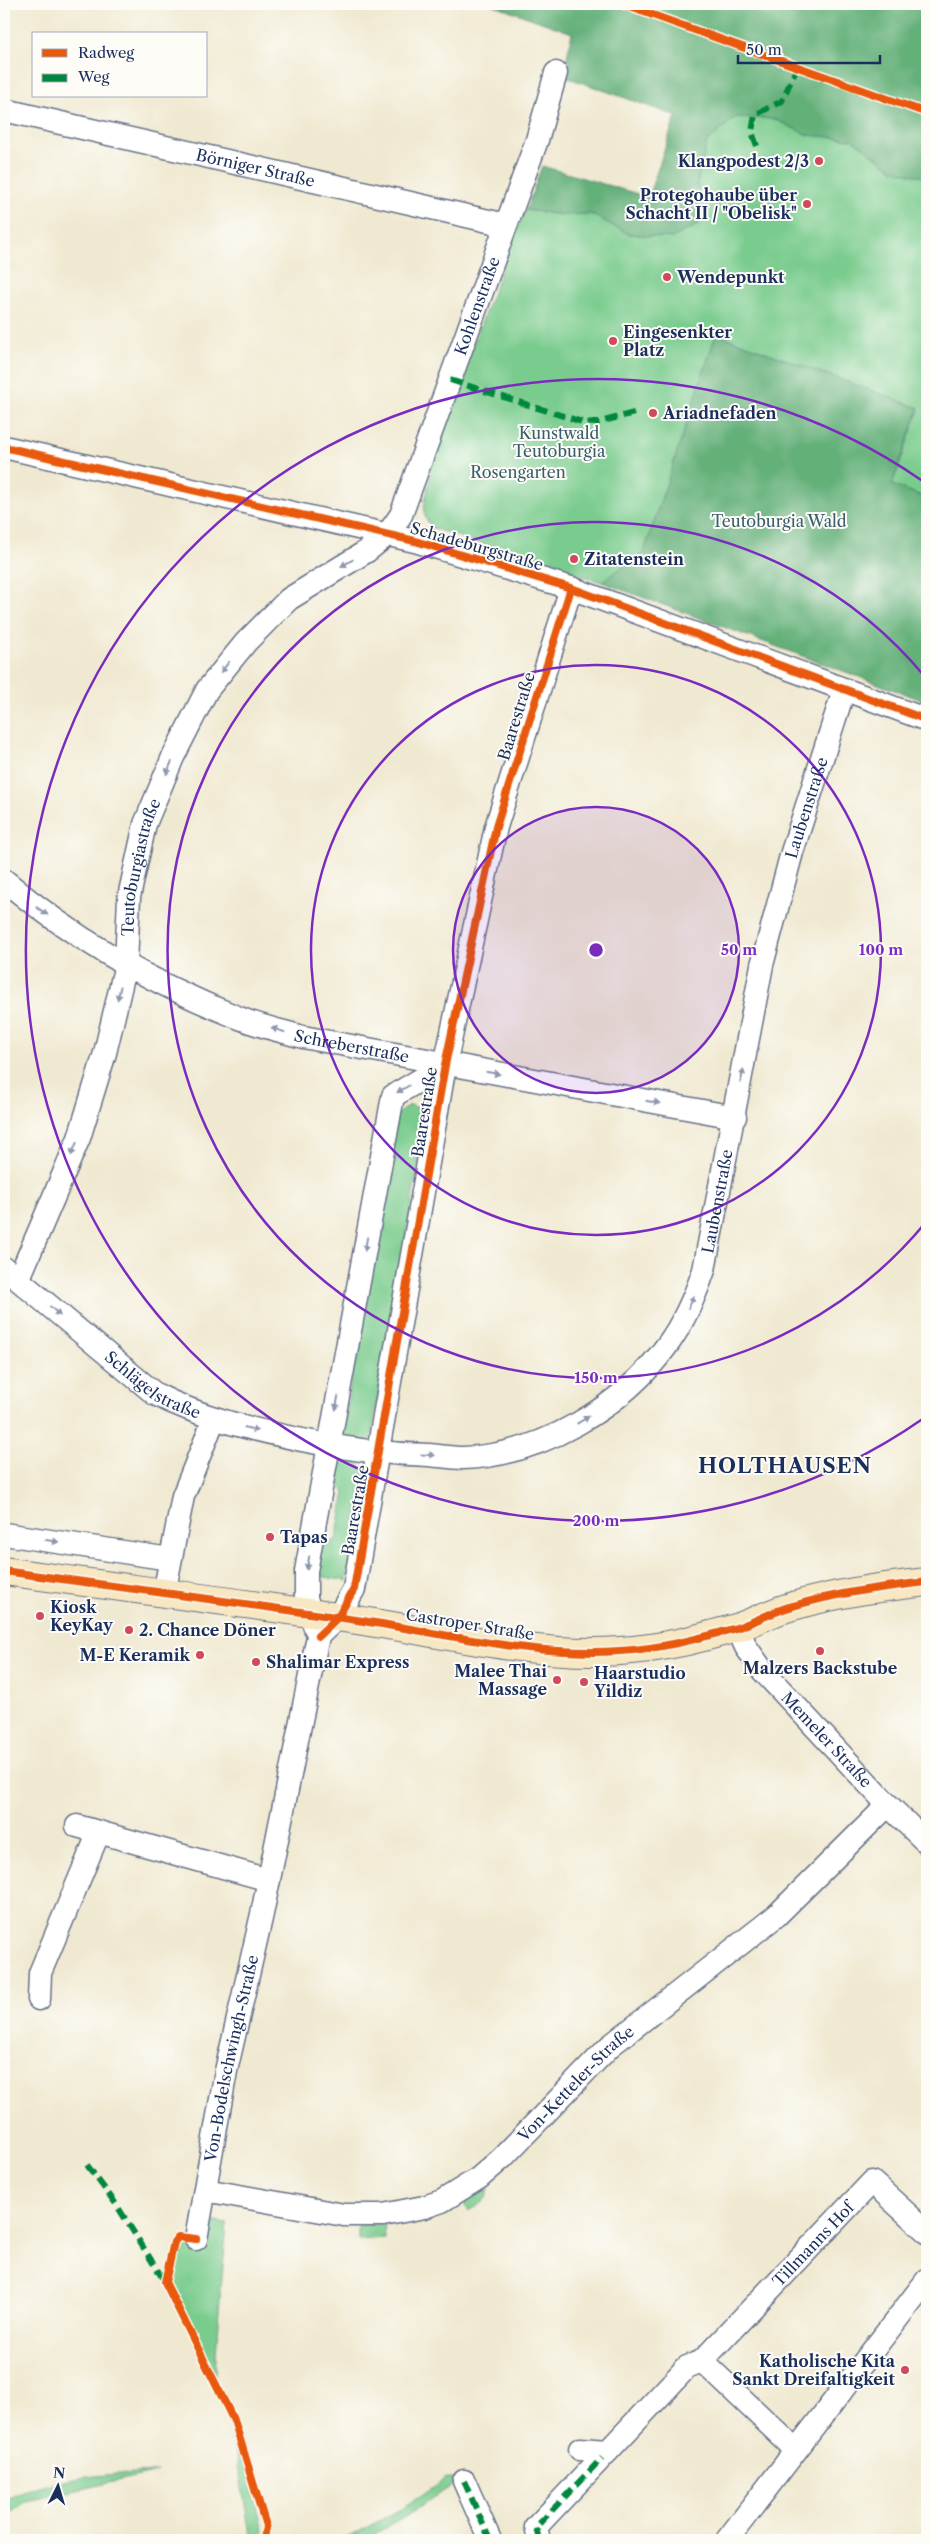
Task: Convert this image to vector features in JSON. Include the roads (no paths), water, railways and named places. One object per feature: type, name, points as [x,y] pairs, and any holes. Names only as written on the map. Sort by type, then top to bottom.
[{"type":"main road","name":"Castroper Straße","points":[[4,1571],[164,1594],[313,1624],[338,1617],[513,1646],[593,1652],[621,1652],[676,1644],[737,1627],[810,1601],[872,1589],[927,1582]]},
{"type":"street","name":"Kohlenstraße","points":[[387,535],[401,515],[537,140],[556,73]]},
{"type":"street","name":"Börniger Straße","points":[[4,110],[506,225]]},
{"type":"street","name":"Schadeburgstraße","points":[[4,447],[387,535],[571,588],[927,720]]},
{"type":"street","name":"Teutoburgiastraße","points":[[11,1273],[78,1138],[105,1053],[126,964],[129,897],[145,824],[173,757],[207,690],[246,642],[290,599],[367,551],[387,535]]},
{"type":"street","name":"Baarestraße","points":[[338,1617],[354,1589],[446,1065],[496,827],[571,588]]},
{"type":"street","name":"Laubenstraße","points":[[330,1446],[379,1453],[463,1458],[525,1446],[574,1426],[604,1407],[651,1365],[668,1344],[697,1291],[711,1245],[755,1004],[771,931],[824,747],[844,690]]},
{"type":"street","name":"Schreberstraße","points":[[4,880],[31,904],[76,935],[178,992],[239,1018],[303,1037],[735,1117]]},
{"type":"street","name":"Baarestraße","points":[[313,1624],[306,1598],[306,1571],[393,1096],[446,1065]]},
{"type":"street","name":"Schlägelstraße","points":[[11,1273],[71,1326],[155,1394],[182,1408],[214,1419],[330,1446]]},
{"type":"street","points":[[164,1594],[183,1496],[214,1419]]},
{"type":"street","points":[[4,1534],[170,1559]]},
{"type":"street","name":"Von-Bodelschwingh-Straße","points":[[196,2239],[226,2071],[269,1880],[313,1624]]},
{"type":"street","name":"Memeler Straße","points":[[737,1627],[746,1647],[763,1671],[888,1805],[927,1843]]},
{"type":"street","name":"Von-Ketteler-Straße","points":[[205,2190],[344,2215],[364,2216],[403,2213],[424,2208],[448,2198],[479,2178],[502,2158],[610,2046],[776,1916],[888,1805]]},
{"type":"street","points":[[77,1826],[269,1880]]},
{"type":"street","points":[[39,1999],[40,1973],[99,1832]]},
{"type":"street","name":"Tillmanns Hof","points":[[539,2540],[536,2527],[687,2367],[702,2361],[872,2182],[927,2232]]},
{"type":"street","points":[[727,2540],[927,2280]]},
{"type":"street","points":[[702,2361],[796,2449]]},
{"type":"street","points":[[580,2449],[605,2455]]},
{"type":"street","points":[[464,2481],[490,2540]]},
{"type":"place","name":"Klangpodest 2/3","points":[[819,161]]},
{"type":"place","name":"Protegohaube über Schacht II / \"Obelisk\"","points":[[807,204]]},
{"type":"place","name":"Wendepunkt","points":[[667,277]]},
{"type":"place","name":"Eingesenkter Platz","points":[[613,341]]},
{"type":"place","name":"Ariadnefaden","points":[[653,413]]},
{"type":"place","name":"Zitatenstein","points":[[574,559]]},
{"type":"place","name":"Tapas","points":[[270,1537]]},
{"type":"place","name":"Kiosk KeyKay","points":[[40,1616]]},
{"type":"place","name":"2. Chance Döner","points":[[129,1630]]},
{"type":"place","name":"Malzers Backstube","points":[[820,1651]]},
{"type":"place","name":"M-E Keramik","points":[[200,1655]]},
{"type":"place","name":"Shalimar Express","points":[[256,1662]]},
{"type":"place","name":"Malee Thai Massage","points":[[557,1680]]},
{"type":"place","name":"Haarstudio Yildiz","points":[[584,1682]]},
{"type":"place","name":"Katholische Kita Sankt Dreifaltigkeit","points":[[905,2370]]},
{"type":"district","name":"HOLTHAUSEN","points":[[785,1466]]},
{"type":"park label","name":"Kunstwald Teutoburgia","points":[[559,442]]},
{"type":"park label","name":"Rosengarten","points":[[518,472]]},
{"type":"park label","name":"Teutoburgia Wald","points":[[779,521]]}]
